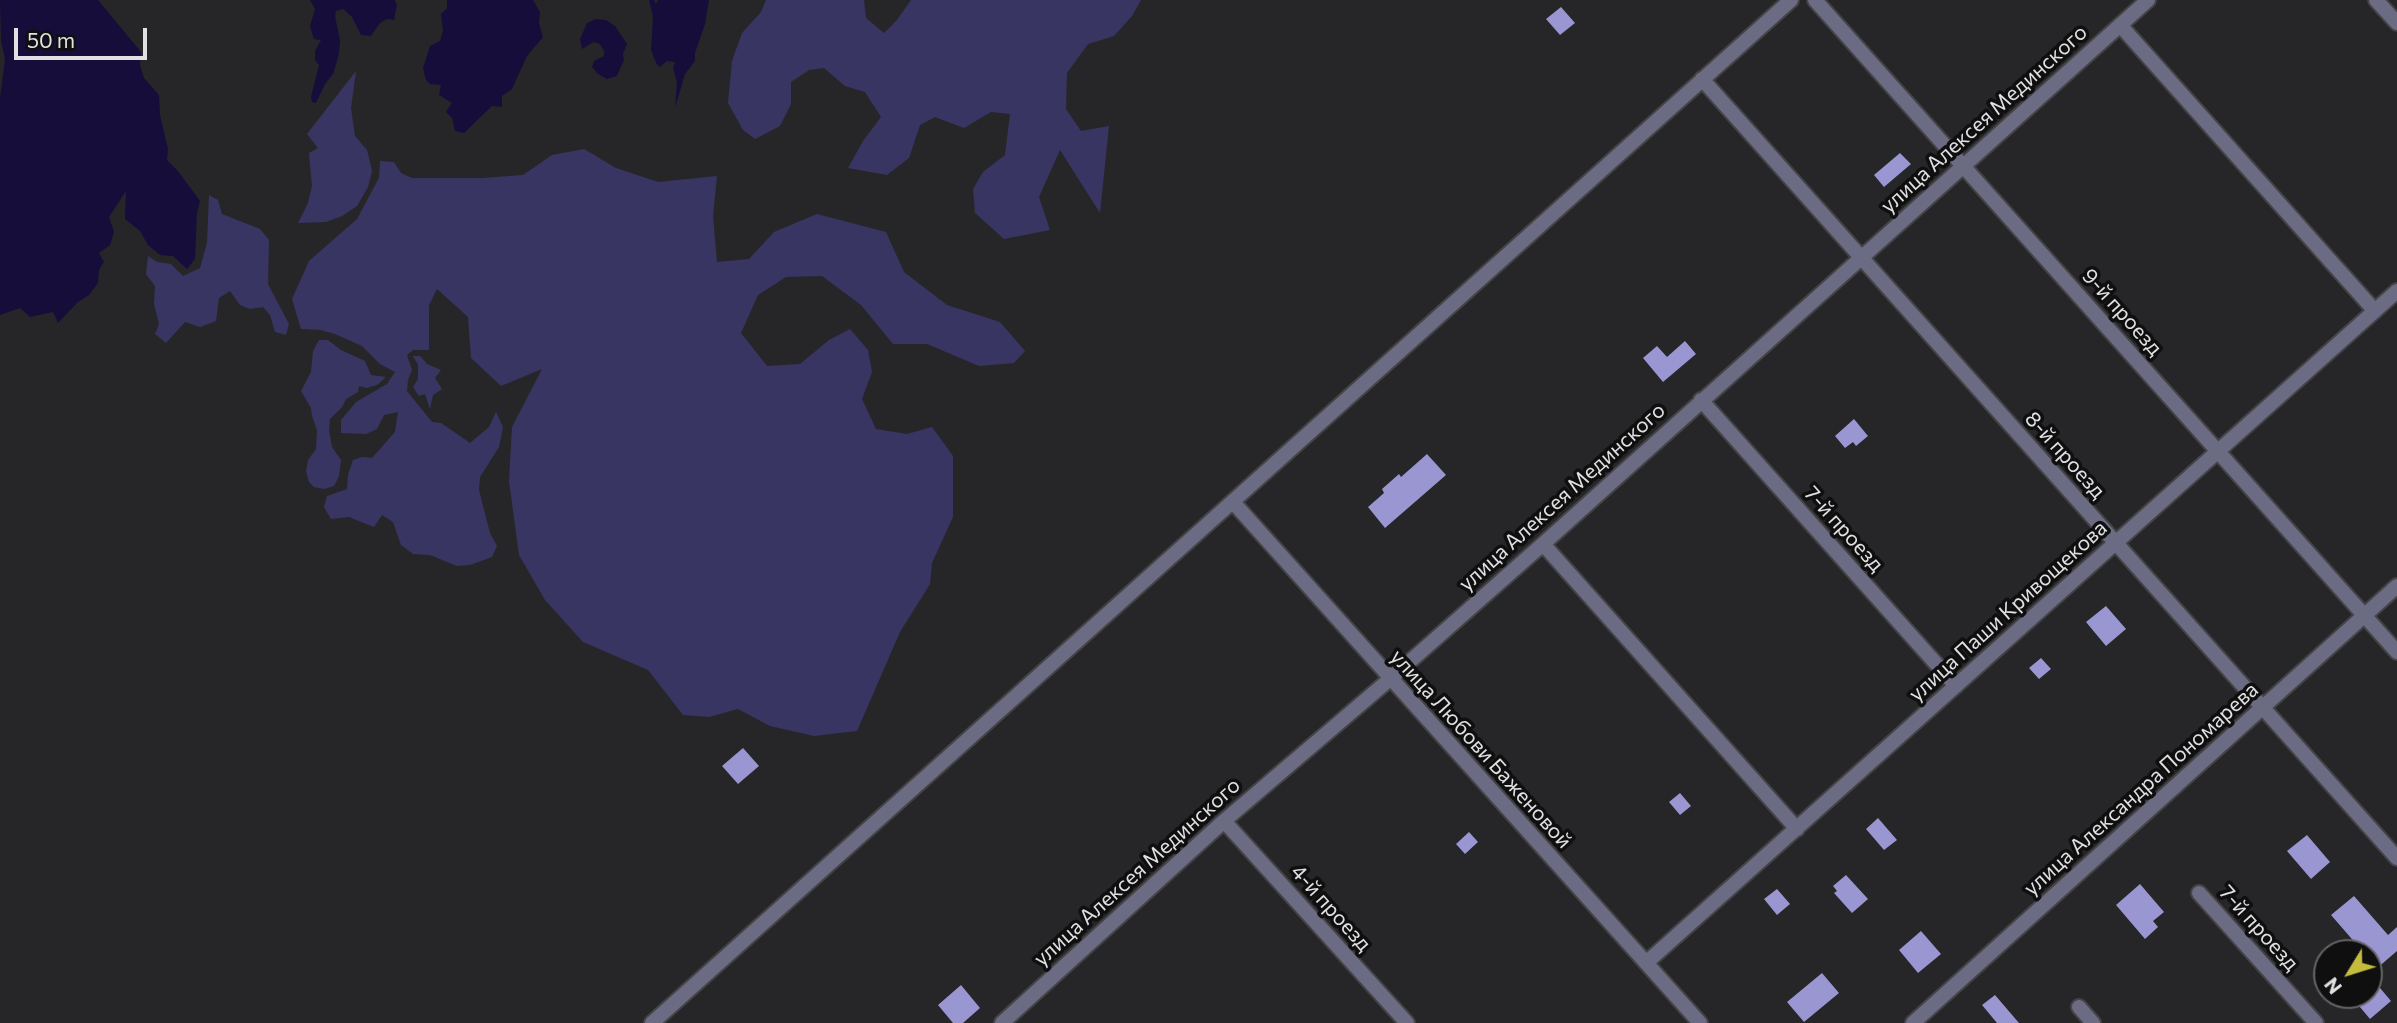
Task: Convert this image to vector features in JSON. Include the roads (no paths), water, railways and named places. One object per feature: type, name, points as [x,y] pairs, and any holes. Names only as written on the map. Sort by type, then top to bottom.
[{"type":"street","points":[[652,1023],[1791,0]]},
{"type":"street","name":"9-й проезд","points":[[1815,0],[2397,652]]},
{"type":"street","name":"улица Алексея Мединского","points":[[1002,1023],[1223,821],[1543,544],[2148,0]]},
{"type":"street","points":[[2376,0],[2397,23]]},
{"type":"street","points":[[2120,25],[2375,311]]},
{"type":"street","name":"8-й проезд","points":[[1702,79],[2397,858]]},
{"type":"street","name":"улица Паши Кривощекова","points":[[1646,963],[2397,291]]},
{"type":"street","name":"7-й проезд","points":[[1701,400],[1956,686]]},
{"type":"street","name":"улица Любови Баженовой","points":[[1233,502],[1700,1023]]},
{"type":"street","points":[[1543,544],[1797,829]]},
{"type":"street","name":"улица Александра Пономарева","points":[[1913,1023],[2397,586]]},
{"type":"street","name":"4-й проезд","points":[[1223,821],[1407,1023]]},
{"type":"street","name":"7-й проезд","points":[[2199,893],[2316,1023]]},
{"type":"street","points":[[2078,1007],[2093,1023]]}]
